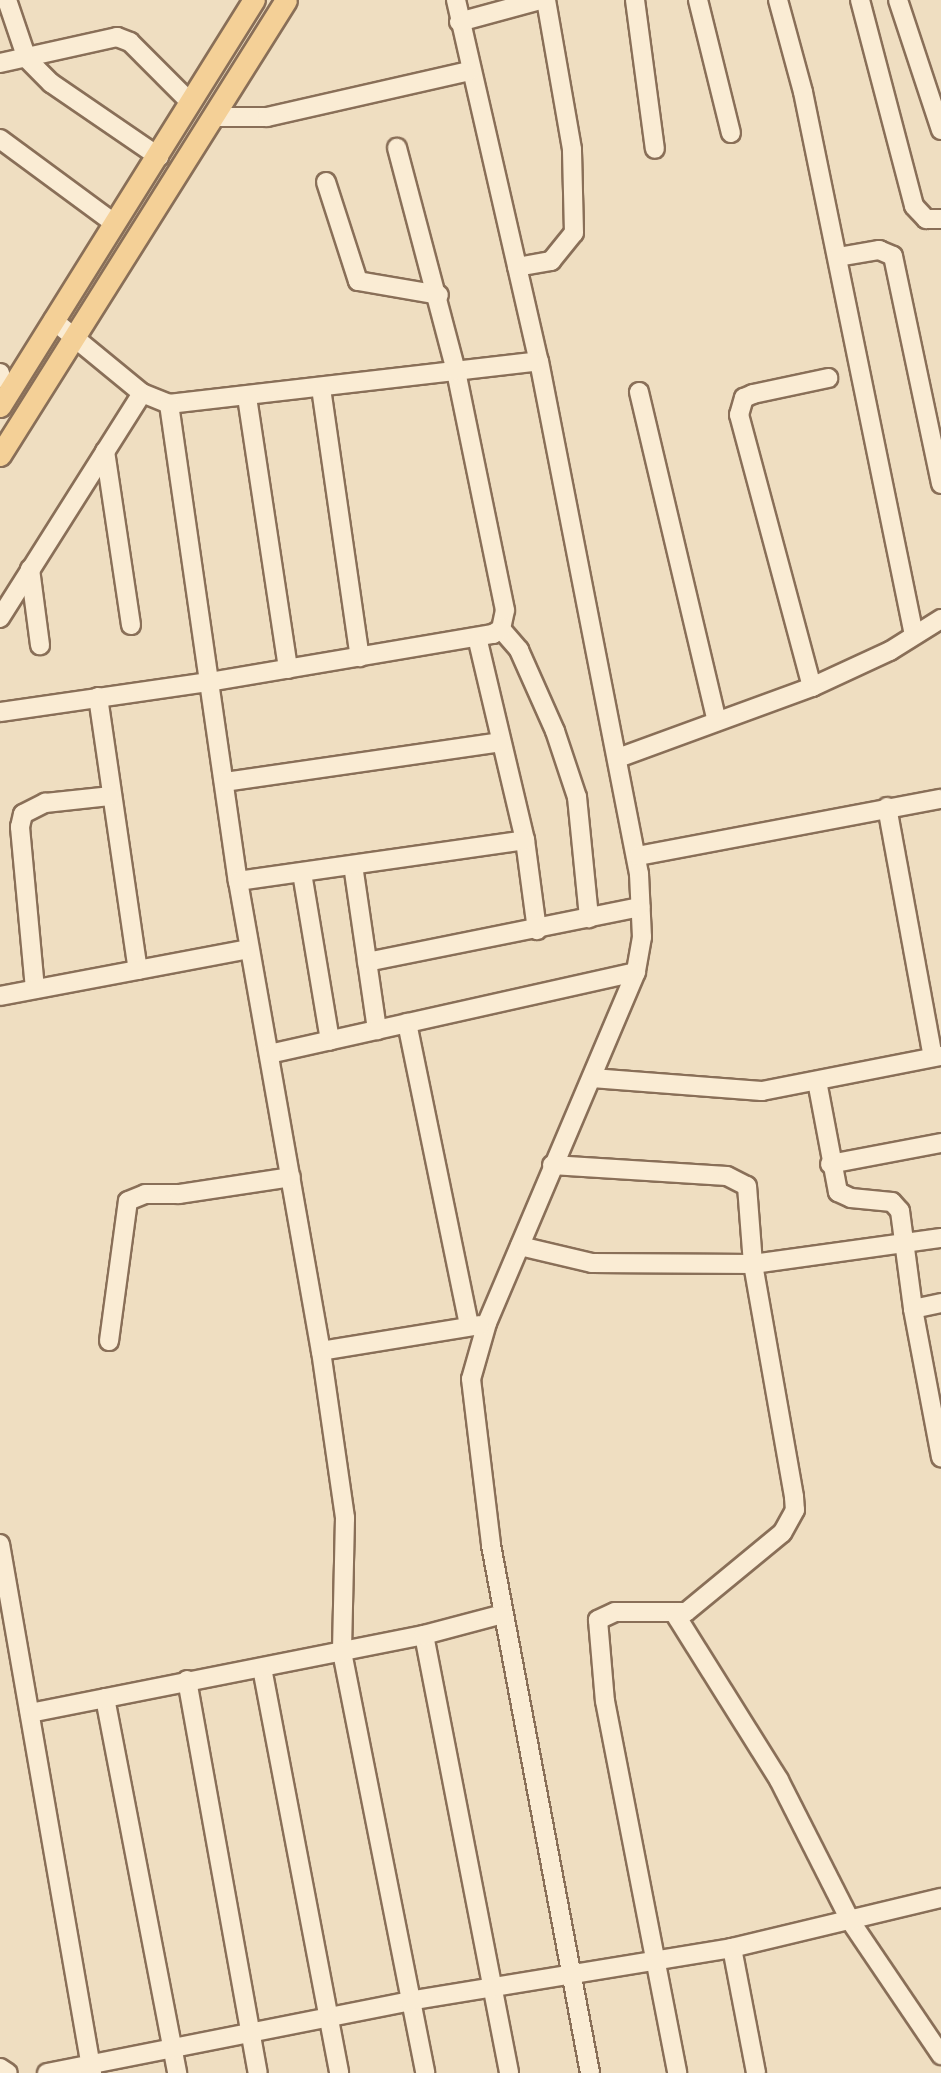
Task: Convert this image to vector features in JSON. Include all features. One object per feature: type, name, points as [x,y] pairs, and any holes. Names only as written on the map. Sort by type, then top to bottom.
[{"type":"main road","points":[[0,406],[4,378],[53,320],[159,157],[254,0]]},
{"type":"main road","points":[[0,455],[286,0]]},
{"type":"street","points":[[7,0],[27,59],[51,83],[159,157]]},
{"type":"street","points":[[456,0],[469,71],[539,361],[638,856],[642,937],[636,972],[592,1078],[552,1165],[520,1246],[478,1325]]},
{"type":"street","points":[[459,22],[540,0]]},
{"type":"street","points":[[516,267],[551,261],[574,233],[572,149],[546,0]]},
{"type":"street","points":[[635,0],[654,149]]},
{"type":"street","points":[[698,0],[731,133]]},
{"type":"street","points":[[778,0],[803,92],[914,635]]},
{"type":"street","points":[[860,0],[914,206],[926,219],[941,219]]},
{"type":"street","points":[[898,0],[941,130]]},
{"type":"street","points":[[0,63],[117,37],[130,42],[191,103]]},
{"type":"street","points":[[213,117],[267,117],[469,71]]},
{"type":"street","points":[[0,139],[114,223]]},
{"type":"street","points":[[397,148],[439,295],[456,371],[505,610],[500,629]]},
{"type":"street","points":[[326,182],[358,281],[439,295]]},
{"type":"street","points":[[838,257],[879,250],[893,256],[941,484]]},
{"type":"street","points":[[53,320],[142,393],[170,404],[539,361]]},
{"type":"street","points":[[812,687],[739,415],[744,398],[753,394],[828,378]]},
{"type":"street","points":[[321,388],[360,657]]},
{"type":"street","points":[[639,392],[717,721]]},
{"type":"street","points":[[0,618],[142,393]]},
{"type":"street","points":[[247,397],[288,669]]},
{"type":"street","points":[[170,404],[238,881],[321,1351],[346,1533],[339,1621],[342,1652],[425,2073]]},
{"type":"street","points":[[105,451],[131,625]]},
{"type":"street","points":[[30,569],[40,645]]},
{"type":"street","points":[[618,758],[812,687],[941,619]]},
{"type":"street","points":[[0,712],[288,669],[477,637],[500,629]]},
{"type":"street","points":[[500,629],[519,650],[555,731],[577,797],[589,918]]},
{"type":"street","points":[[477,637],[525,840],[537,930]]},
{"type":"street","points":[[98,697],[110,796],[138,970]]},
{"type":"street","points":[[224,782],[501,742]]},
{"type":"street","points":[[35,989],[20,827],[23,814],[45,803],[110,796]]},
{"type":"street","points":[[638,856],[887,807],[941,799]]},
{"type":"street","points":[[592,1078],[744,1091],[817,1081],[937,1056],[887,807]]},
{"type":"street","points":[[238,881],[525,840]]},
{"type":"street","points":[[353,865],[377,1030]]},
{"type":"street","points":[[302,873],[330,1041]]},
{"type":"street","points":[[367,962],[641,907]]},
{"type":"street","points":[[0,996],[249,949]]},
{"type":"street","points":[[269,1054],[636,972]]},
{"type":"street","points":[[407,1023],[478,1325],[471,1393],[503,1614],[590,2073]]},
{"type":"street","points":[[817,1081],[830,1164],[838,1192],[851,1198],[892,1202],[900,1210],[912,1309],[941,1457]]},
{"type":"street","points":[[830,1164],[941,1143]]},
{"type":"street","points":[[552,1165],[739,1179],[747,1186],[753,1264],[795,1510],[782,1533],[695,1606],[675,1614],[615,1612],[598,1620],[596,1631],[677,2073]]},
{"type":"street","points":[[109,1341],[128,1201],[145,1194],[179,1194],[291,1177]]},
{"type":"street","points":[[520,1246],[592,1263],[753,1264],[941,1238]]},
{"type":"street","points":[[912,1309],[941,1303]]},
{"type":"street","points":[[321,1351],[478,1325]]},
{"type":"street","points":[[0,1544],[8,1637],[30,1713],[91,2069]]},
{"type":"street","points":[[30,1713],[424,1635],[503,1614]]},
{"type":"street","points":[[675,1614],[779,1780],[851,1922],[941,2055]]},
{"type":"street","points":[[424,1635],[509,2073]]},
{"type":"street","points":[[262,1668],[339,2073]]},
{"type":"street","points":[[187,1681],[258,2073]]},
{"type":"street","points":[[105,1698],[177,2073]]},
{"type":"street","points":[[47,2073],[91,2069],[173,2049],[409,2001],[732,1948],[851,1922],[941,1898]]},
{"type":"street","points":[[732,1948],[757,2073]]},
{"type":"street","points":[[0,2068],[8,2073]]}]
